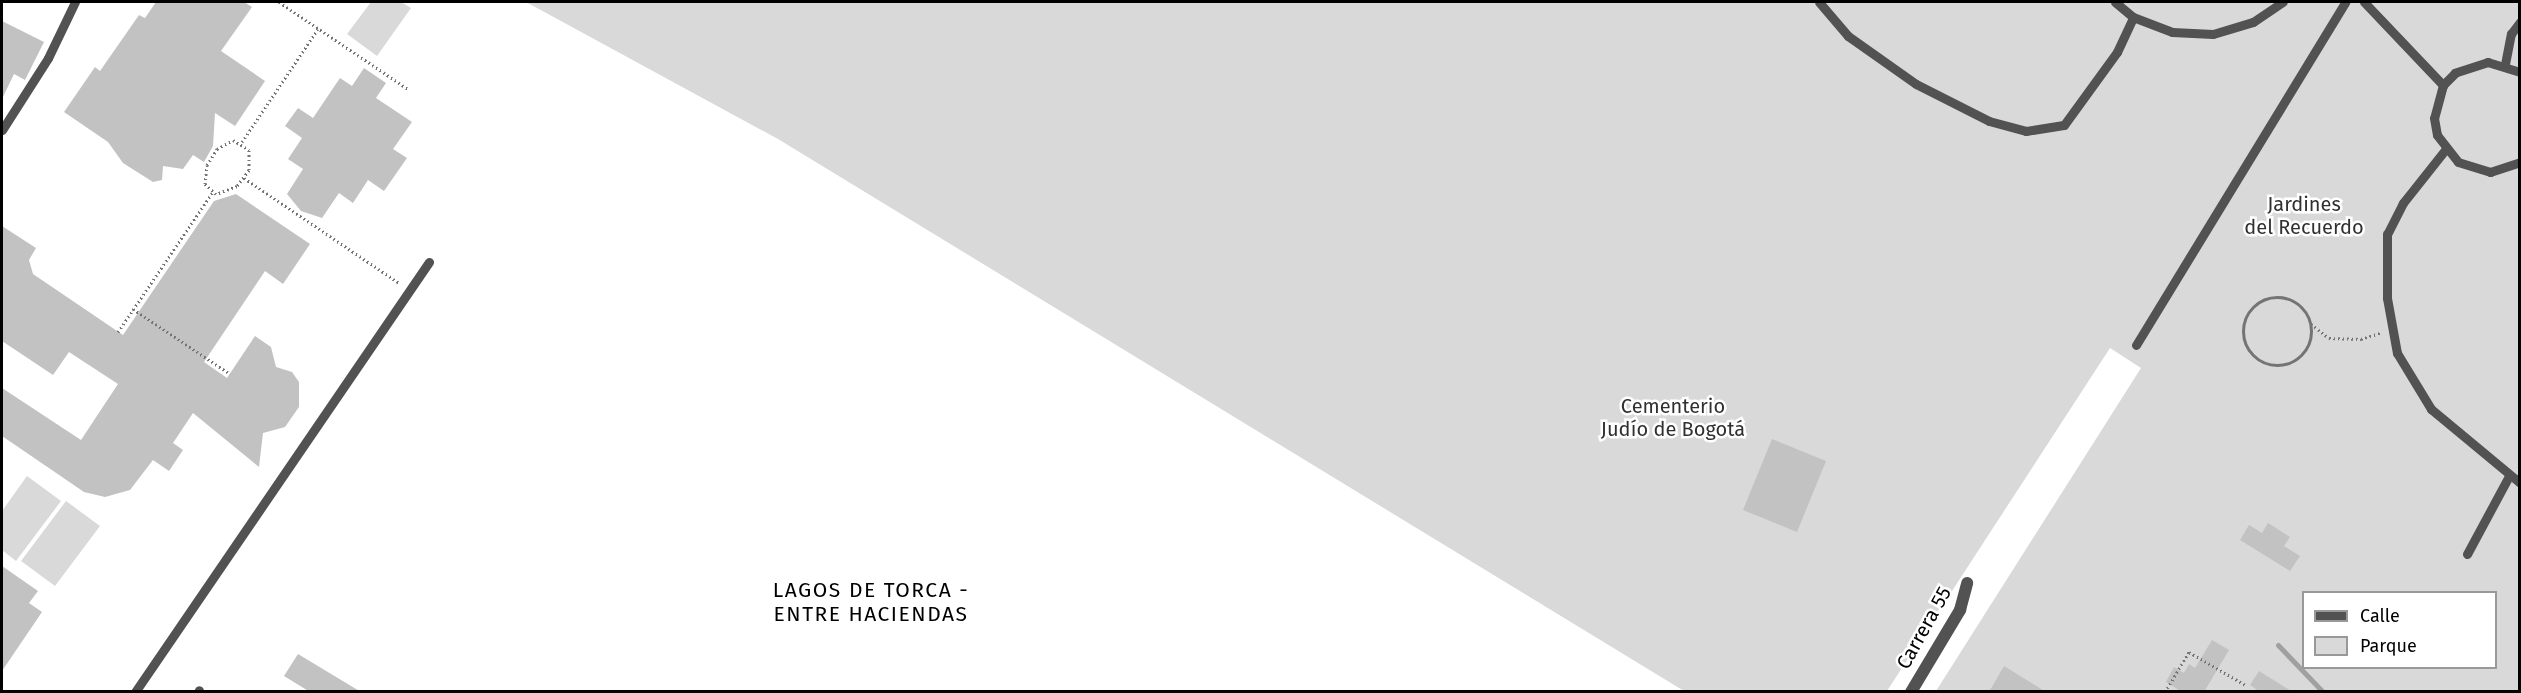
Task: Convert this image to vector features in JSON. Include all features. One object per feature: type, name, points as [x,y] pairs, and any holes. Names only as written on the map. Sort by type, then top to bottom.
[{"type":"street","name":"Carrera 55","points":[[1911,692],[1960,610],[1967,583]]},
{"type":"lane","points":[[2,130],[48,58],[75,2]]},
{"type":"lane","points":[[1819,2],[1848,36],[1916,84],[1989,121],[2026,131],[2064,125],[2117,52],[2133,17]]},
{"type":"lane","points":[[2115,2],[2133,17],[2172,32],[2213,34],[2253,22],[2283,2]]},
{"type":"lane","points":[[2136,345],[2345,2]]},
{"type":"lane","points":[[2364,2],[2443,86]]},
{"type":"lane","points":[[2505,64],[2511,34],[2520,22]]},
{"type":"lane","points":[[2520,72],[2505,64],[2471,65],[2443,86],[2434,118],[2445,150],[2473,169],[2490,172],[2520,162]]},
{"type":"lane","points":[[2445,150],[2403,203],[2387,234],[2387,298],[2397,353],[2431,410],[2520,483]]},
{"type":"lane","points":[[135,692],[429,262]]},
{"type":"lane","points":[[2467,554],[2509,476]]},
{"type":"path","points":[[279,2],[408,89]]},
{"type":"path","points":[[242,142],[318,28]]},
{"type":"path","points":[[212,193],[206,184],[205,174],[212,156],[229,141],[242,142]]},
{"type":"path","points":[[212,193],[229,192],[244,178],[251,160],[242,142]]},
{"type":"path","points":[[244,178],[409,291]]},
{"type":"path","points":[[118,332],[212,193]]},
{"type":"path","points":[[2310,324],[2307,346],[2291,362],[2280,365],[2258,359],[2244,341],[2245,319],[2258,303],[2279,298],[2299,306],[2310,324],[2329,338],[2361,339],[2393,329]]},
{"type":"path","points":[[133,309],[230,374]]},
{"type":"path","points":[[2165,692],[2189,652],[2247,686]]},
{"type":"green space","points":[[371,2],[401,2],[411,8],[377,56],[347,34]]},
{"type":"green space","points":[[526,2],[2519,2],[2519,691],[1936,691],[2141,368],[2110,348],[1887,691],[1684,691],[778,139]]},
{"type":"green space","points":[[27,476],[61,501],[16,561],[2,550],[2,511]]},
{"type":"green space","points":[[66,501],[100,526],[55,586],[21,561]]},
{"type":"building","points":[[156,2],[244,2],[252,7],[221,51],[265,81],[235,126],[215,113],[213,146],[204,162],[193,155],[183,169],[163,166],[162,180],[153,182],[123,163],[108,142],[64,112],[95,67],[100,71],[139,15],[145,18]]},
{"type":"building","points":[[2,21],[44,42],[25,80],[14,74],[2,99]]},
{"type":"building","points":[[364,68],[386,83],[376,98],[412,122],[393,149],[407,158],[384,191],[368,180],[353,203],[339,193],[322,218],[301,211],[287,194],[303,169],[288,159],[302,138],[285,126],[298,108],[313,118],[340,78],[352,86]]},
{"type":"building","points":[[236,194],[310,244],[283,284],[265,271],[204,362],[227,378],[255,336],[271,347],[276,367],[292,372],[299,382],[299,407],[285,427],[263,433],[259,467],[193,413],[173,443],[183,450],[169,471],[153,460],[130,490],[105,497],[84,492],[2,436],[2,388],[81,440],[118,384],[69,352],[53,375],[2,341],[2,226],[36,248],[29,260],[33,274],[123,335],[214,201]]},
{"type":"building","points":[[1772,439],[1826,461],[1797,532],[1743,510]]},
{"type":"building","points":[[2268,523],[2290,537],[2284,546],[2300,556],[2290,571],[2240,540],[2249,525],[2262,533]]},
{"type":"building","points":[[2,566],[38,591],[29,603],[42,612],[2,671]]},
{"type":"building","points":[[2212,640],[2229,650],[2204,692],[2182,692],[2166,682],[2174,667],[2184,673],[2189,664],[2195,668]]},
{"type":"building","points":[[298,654],[361,692],[310,692],[284,676]]},
{"type":"building","points":[[2004,666],[2046,692],[1989,692]]},
{"type":"building","points":[[2259,671],[2293,692],[2260,692],[2250,685]]},
{"type":"waterway","points":[[2278,645],[2323,692]]},
{"type":"district","name":"LAGOS DE TORCA - ENTRE HACIENDAS","points":[[871,602]]},
{"type":"park label","name":"Jardines del Recuerdo","points":[[2304,216]]},
{"type":"park label","name":"Cementerio Judío de Bogotá","points":[[1673,418]]}]
